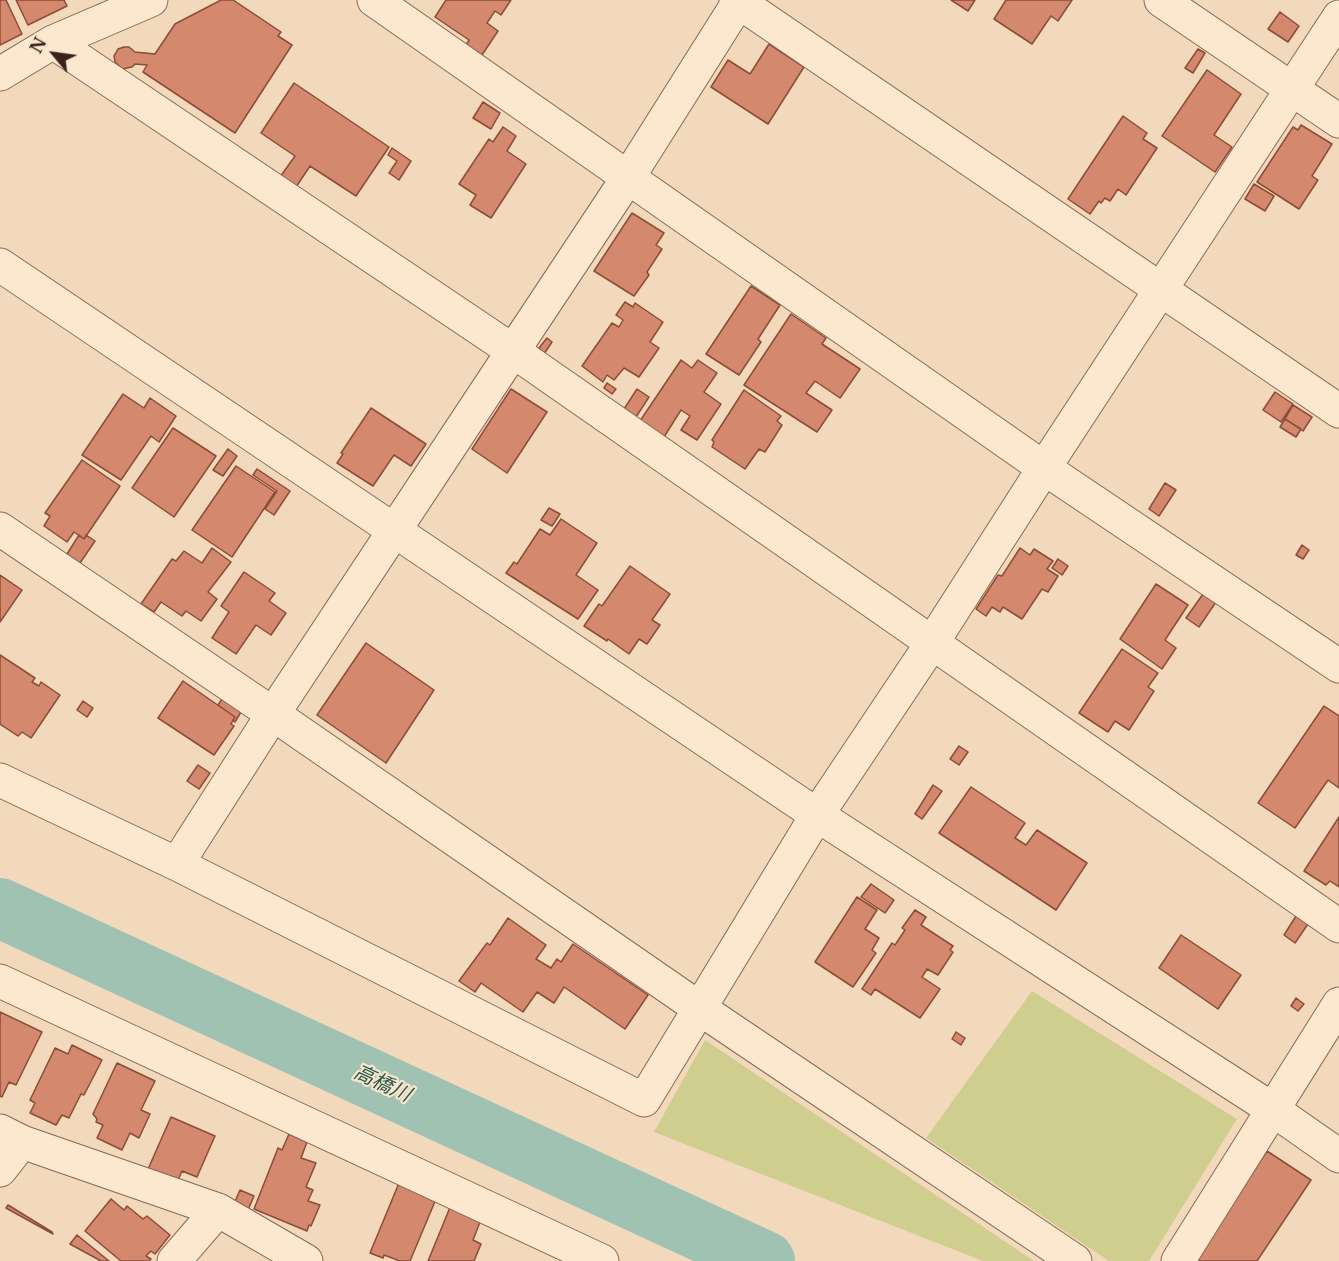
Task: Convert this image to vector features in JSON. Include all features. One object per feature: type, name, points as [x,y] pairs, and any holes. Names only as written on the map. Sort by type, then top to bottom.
[{"type":"street","points":[[0,74],[53,42],[152,0]]},
{"type":"street","points":[[374,0],[1044,468],[1339,666]]},
{"type":"street","points":[[1161,0],[1339,121]]},
{"type":"street","points":[[177,864],[393,531],[629,176],[739,1],[1339,411]]},
{"type":"street","points":[[0,780],[177,864],[644,1100],[817,815],[932,643],[1339,17]]},
{"type":"street","points":[[53,42],[513,351],[1339,926]]},
{"type":"street","points":[[0,265],[817,815],[1272,1109],[1339,1156]]},
{"type":"street","points":[[0,529],[699,1008],[1075,1261]]},
{"type":"street","points":[[0,981],[602,1261]]},
{"type":"street","points":[[1178,1261],[1339,1004]]},
{"type":"street","points":[[0,1170],[11,1137],[218,1210],[306,1261]]},
{"type":"street","points":[[174,1261],[218,1210]]},
{"type":"shaded area","points":[[1032,991],[1237,1119],[1149,1261],[1109,1261],[926,1138]]},
{"type":"shaded area","points":[[705,1040],[1034,1261],[983,1261],[654,1132]]},
{"type":"building","points":[[0,0],[6,0],[22,34],[0,45]]},
{"type":"building","points":[[16,0],[64,0],[67,6],[28,25]]},
{"type":"building","points":[[221,0],[233,0],[281,32],[278,36],[292,45],[235,133],[143,72],[147,65],[135,64],[122,69],[115,62],[114,56],[118,49],[124,47],[129,47],[135,52],[155,54],[175,24]]},
{"type":"building","points":[[446,0],[511,0],[501,15],[495,11],[487,23],[498,31],[482,55],[466,45],[469,40],[435,17]]},
{"type":"building","points":[[951,0],[975,0],[968,11]]},
{"type":"building","points":[[1006,0],[1072,0],[1058,21],[1051,16],[1032,44],[994,19]]},
{"type":"building","points":[[1280,12],[1299,26],[1288,42],[1268,29]]},
{"type":"building","points":[[769,44],[804,67],[768,124],[711,87],[728,60],[750,74]]},
{"type":"building","points":[[1198,49],[1205,53],[1193,73],[1185,68]]},
{"type":"building","points":[[1207,70],[1241,94],[1214,135],[1232,147],[1215,172],[1162,136]]},
{"type":"building","points":[[294,83],[389,147],[356,196],[310,166],[296,187],[280,177],[295,156],[261,133]]},
{"type":"building","points":[[483,102],[500,113],[491,129],[473,118]]},
{"type":"building","points":[[1123,116],[1147,133],[1143,139],[1157,148],[1126,195],[1118,189],[1110,201],[1105,198],[1101,203],[1099,201],[1090,214],[1068,199]]},
{"type":"building","points":[[1301,125],[1332,144],[1312,176],[1318,180],[1299,209],[1257,182],[1293,127],[1298,130]]},
{"type":"building","points":[[503,127],[516,136],[507,151],[526,164],[491,218],[470,205],[476,195],[459,184],[489,139],[493,142]]},
{"type":"building","points":[[392,148],[411,161],[399,180],[389,173],[397,161],[388,155]]},
{"type":"building","points":[[1254,184],[1274,196],[1265,211],[1245,199]]},
{"type":"building","points":[[632,213],[664,233],[656,245],[662,249],[647,272],[649,275],[634,296],[594,271]]},
{"type":"building","points":[[751,286],[780,305],[758,339],[761,342],[739,375],[706,354]]},
{"type":"building","points":[[625,302],[633,307],[635,303],[663,322],[650,342],[659,348],[639,377],[624,368],[614,380],[607,375],[603,382],[582,366],[612,323],[619,327],[623,320],[616,315]]},
{"type":"building","points":[[791,314],[826,338],[822,344],[860,369],[840,398],[815,381],[806,393],[832,410],[817,432],[744,385]]},
{"type":"building","points":[[547,338],[552,342],[544,354],[539,348]]},
{"type":"building","points":[[681,360],[692,368],[698,360],[717,373],[704,392],[721,404],[697,440],[681,430],[690,416],[681,410],[664,437],[640,421]]},
{"type":"building","points":[[607,383],[616,389],[612,394],[604,388]]},
{"type":"building","points":[[511,389],[547,412],[507,473],[472,449]]},
{"type":"building","points":[[637,389],[649,397],[636,417],[624,409]]},
{"type":"building","points":[[744,390],[781,416],[777,421],[782,425],[765,452],[759,449],[745,469],[712,447],[714,442],[712,440]]},
{"type":"building","points":[[1275,392],[1293,404],[1281,422],[1263,410]]},
{"type":"building","points":[[123,394],[144,408],[150,398],[176,416],[159,442],[151,436],[121,480],[82,455]]},
{"type":"building","points":[[1293,405],[1312,417],[1303,431],[1285,419]]},
{"type":"building","points":[[371,408],[426,444],[411,466],[394,455],[373,486],[337,463],[343,454],[341,453]]},
{"type":"building","points":[[1285,419],[1301,429],[1296,437],[1280,427]]},
{"type":"building","points":[[173,428],[216,456],[174,517],[132,488]]},
{"type":"building","points":[[228,449],[237,456],[223,476],[213,470]]},
{"type":"building","points":[[82,460],[120,486],[84,539],[74,532],[67,542],[44,526],[50,516],[45,513]]},
{"type":"building","points":[[236,466],[275,492],[232,557],[192,530]]},
{"type":"building","points":[[257,469],[290,491],[274,515],[265,509],[277,491],[253,475]]},
{"type":"building","points":[[1165,483],[1176,490],[1159,516],[1149,509]]},
{"type":"building","points":[[549,508],[560,514],[552,526],[541,520]]},
{"type":"building","points":[[561,519],[597,543],[576,575],[598,590],[578,619],[506,573],[514,562],[517,564],[540,529],[550,535]]},
{"type":"building","points":[[79,535],[84,539],[86,535],[95,541],[80,563],[67,554]]},
{"type":"building","points":[[1302,545],[1309,550],[1303,559],[1296,555]]},
{"type":"building","points":[[212,548],[231,562],[208,592],[217,599],[201,621],[186,611],[182,616],[161,602],[154,612],[141,604],[172,559],[176,561],[184,551],[202,563]]},
{"type":"building","points":[[1020,548],[1030,555],[1034,549],[1053,561],[1047,569],[1058,576],[1048,592],[1042,589],[1022,619],[1003,607],[1000,612],[992,607],[986,616],[976,609],[998,575],[1002,576]]},
{"type":"building","points":[[1058,559],[1068,566],[1062,575],[1052,568]]},
{"type":"building","points":[[630,566],[670,594],[652,620],[660,625],[647,644],[639,639],[629,654],[584,626],[599,604],[602,606]]},
{"type":"building","points":[[244,572],[275,593],[269,601],[286,613],[271,635],[256,625],[236,654],[212,638],[229,612],[221,606]]},
{"type":"building","points":[[0,575],[22,590],[0,622]]},
{"type":"building","points":[[1156,584],[1188,605],[1165,640],[1176,648],[1162,669],[1120,639]]},
{"type":"building","points":[[1203,594],[1216,602],[1199,627],[1186,618]]},
{"type":"building","points":[[366,643],[434,690],[386,763],[317,715]]},
{"type":"building","points":[[1122,649],[1158,673],[1148,687],[1154,691],[1129,730],[1115,721],[1108,732],[1079,713]]},
{"type":"building","points":[[0,655],[35,678],[32,682],[39,686],[41,682],[60,695],[31,738],[22,732],[18,736],[0,724]]},
{"type":"building","points":[[183,681],[235,717],[231,724],[234,726],[214,755],[158,718]]},
{"type":"building","points":[[222,699],[241,712],[235,722],[233,720],[235,717],[218,705]]},
{"type":"building","points":[[83,701],[93,708],[87,717],[77,710]]},
{"type":"building","points":[[1324,706],[1339,716],[1339,788],[1328,780],[1295,828],[1258,803]]},
{"type":"building","points":[[959,746],[968,752],[959,765],[950,759]]},
{"type":"building","points":[[198,765],[210,773],[199,789],[187,781]]},
{"type":"building","points":[[933,785],[942,791],[922,819],[915,814]]},
{"type":"building","points":[[971,787],[1025,823],[1015,838],[1026,845],[1037,830],[1087,863],[1056,910],[939,833]]},
{"type":"building","points":[[1339,817],[1339,887],[1330,881],[1326,885],[1304,871]]},
{"type":"building","points":[[871,884],[894,900],[885,913],[861,897]]},
{"type":"building","points":[[857,897],[877,910],[865,929],[879,938],[872,950],[876,953],[853,987],[815,962]]},
{"type":"building","points":[[915,910],[926,917],[921,925],[953,946],[950,950],[953,952],[938,975],[927,969],[922,977],[940,989],[920,1018],[875,989],[871,995],[862,989],[892,943],[895,945],[905,930],[902,928]]},
{"type":"building","points":[[1296,916],[1308,924],[1295,943],[1284,935]]},
{"type":"building","points":[[508,918],[546,945],[536,959],[551,968],[557,959],[561,962],[573,944],[648,995],[625,1029],[564,987],[554,1003],[537,992],[523,1012],[481,983],[475,992],[459,981],[487,943],[490,945]]},
{"type":"building","points":[[1181,935],[1241,975],[1218,1009],[1159,968]]},
{"type":"building","points":[[1296,998],[1304,1004],[1298,1011],[1291,1006]]},
{"type":"building","points":[[0,1012],[42,1032],[16,1085],[9,1082],[2,1097],[0,1096]]},
{"type":"building","points":[[956,1032],[965,1038],[961,1045],[952,1039]]},
{"type":"building","points":[[72,1045],[102,1060],[69,1118],[62,1115],[56,1125],[30,1113],[35,1103],[30,1100],[55,1048],[68,1054]]},
{"type":"building","points":[[117,1063],[155,1081],[141,1110],[150,1114],[139,1138],[130,1133],[122,1150],[97,1138],[103,1125],[96,1122],[97,1119],[93,1114]]},
{"type":"building","points":[[171,1117],[215,1136],[197,1177],[182,1171],[174,1189],[145,1176]]},
{"type":"building","points":[[289,1134],[307,1142],[301,1158],[316,1163],[306,1187],[313,1190],[308,1201],[320,1205],[307,1231],[254,1209],[278,1148],[282,1150]]},
{"type":"building","points":[[1267,1151],[1311,1180],[1257,1261],[1195,1261]]},
{"type":"building","points":[[399,1183],[436,1199],[410,1261],[400,1261],[384,1255],[383,1258],[370,1253]]},
{"type":"building","points":[[240,1190],[254,1196],[244,1219],[230,1213]]},
{"type":"building","points":[[111,1199],[124,1210],[127,1206],[143,1219],[147,1216],[170,1235],[155,1254],[151,1251],[146,1256],[151,1259],[149,1261],[121,1261],[85,1231]]},
{"type":"building","points":[[8,1205],[52,1232],[53,1234],[6,1208]]},
{"type":"building","points":[[451,1205],[482,1217],[473,1240],[481,1244],[474,1261],[428,1261]]},
{"type":"building","points":[[77,1235],[109,1261],[101,1261],[70,1244]]},
{"type":"waterway","name":"高橋川","points":[[0,908],[765,1261]]}]
